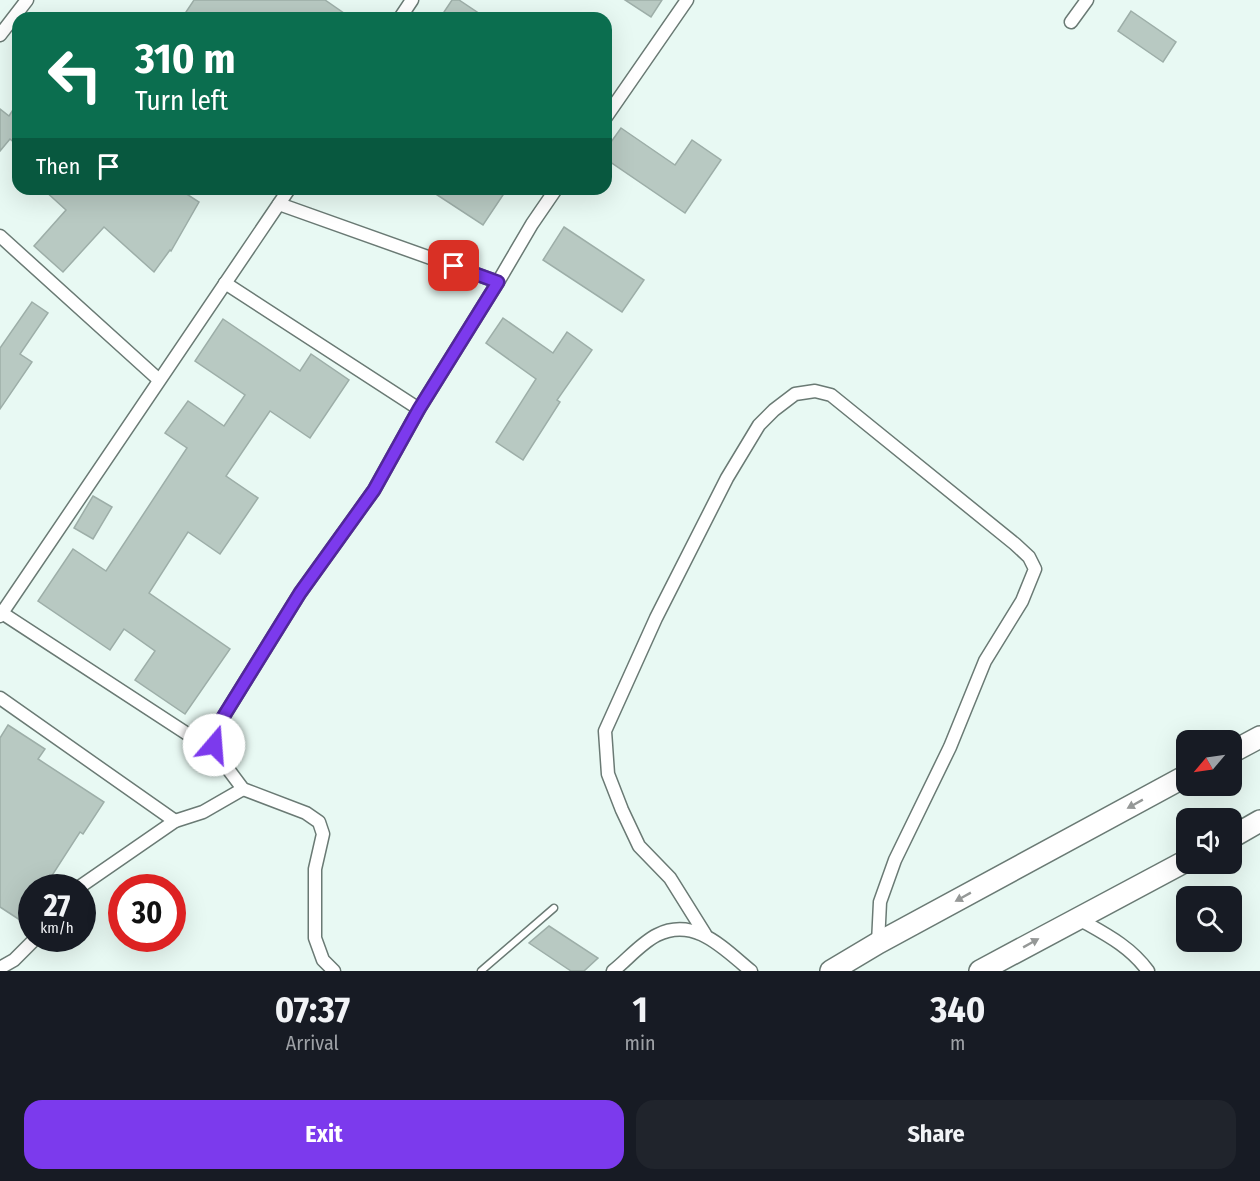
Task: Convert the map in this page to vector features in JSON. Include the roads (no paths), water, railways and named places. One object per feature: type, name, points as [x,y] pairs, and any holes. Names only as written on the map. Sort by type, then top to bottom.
[{"type":"highway","points":[[1242,747],[1260,737]]},
{"type":"highway","points":[[831,971],[878,943],[1176,781]]},
{"type":"highway","points":[[1242,831],[1260,821]]},
{"type":"highway","points":[[980,971],[1176,866]]},
{"type":"street","points":[[18,12],[27,0]]},
{"type":"street","points":[[612,108],[687,0]]},
{"type":"street","points":[[1071,22],[1087,0]]},
{"type":"street","points":[[0,35],[12,19]]},
{"type":"street","points":[[214,745],[192,737],[1,614],[158,379],[285,195]]},
{"type":"street","points":[[334,971],[323,960],[315,938],[315,869],[323,834],[320,822],[306,813],[243,789],[225,765],[214,745],[217,727],[300,593],[374,490],[419,409],[552,195]]},
{"type":"street","points":[[279,204],[498,282]]},
{"type":"street","points":[[0,237],[158,379]]},
{"type":"street","points":[[225,283],[419,409]]},
{"type":"street","points":[[752,971],[705,934],[670,878],[639,846],[608,774],[605,731],[656,618],[727,478],[753,434],[774,410],[795,394],[815,392],[831,395],[1015,544],[1029,557],[1035,569],[1022,602],[985,661],[950,747],[895,860],[880,902],[878,943]]},
{"type":"street","points":[[0,698],[175,821]]},
{"type":"street","points":[[96,876],[175,821],[203,812],[243,789]]},
{"type":"street","points":[[1077,918],[1123,944],[1136,955],[1148,971]]},
{"type":"street","points":[[613,971],[655,936],[669,930],[688,929],[705,934]]},
{"type":"street","points":[[0,968],[22,952]]},
{"type":"lane","points":[[481,971],[554,908]]}]
